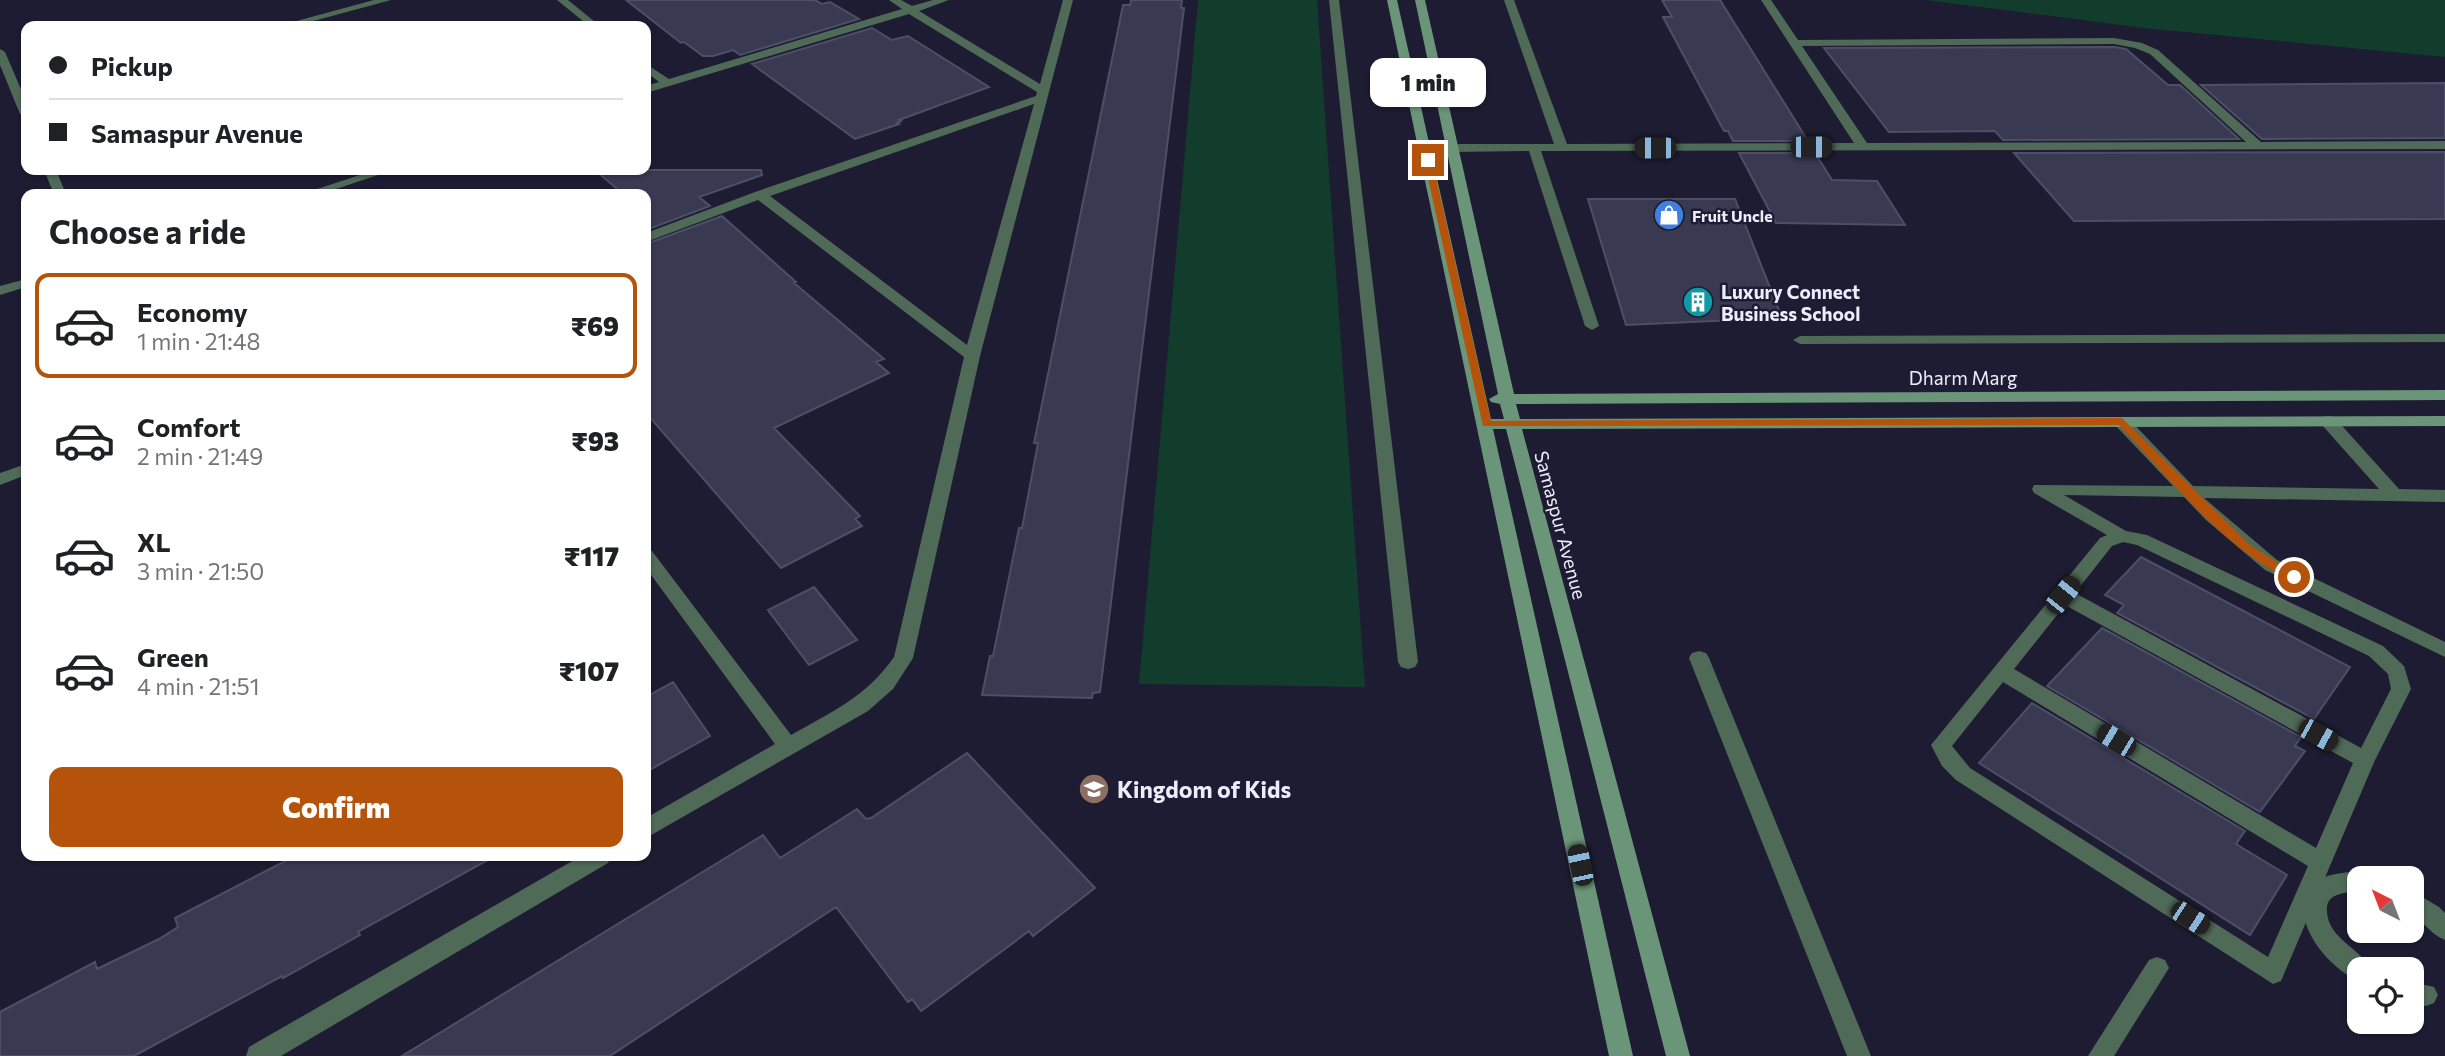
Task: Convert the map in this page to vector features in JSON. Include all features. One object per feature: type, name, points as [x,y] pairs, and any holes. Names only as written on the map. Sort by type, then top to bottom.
[{"type":"main road","points":[[1392,0],[1481,399],[1621,1056]]},
{"type":"main road","name":"Samaspur Avenue","points":[[1420,0],[1513,424],[1678,1056]]},
{"type":"main road","name":"Dharm Marg","points":[[1481,399],[2445,395]]},
{"type":"main road","points":[[1486,424],[2445,421]]},
{"type":"street","points":[[303,21],[386,0]]},
{"type":"street","points":[[562,0],[589,21]]},
{"type":"street","points":[[894,0],[1042,94]]},
{"type":"street","points":[[651,88],[944,0]]},
{"type":"street","points":[[651,826],[861,705],[886,684],[903,658],[972,356],[1068,0]]},
{"type":"street","points":[[1334,0],[1408,662]]},
{"type":"street","points":[[1509,0],[1562,148]]},
{"type":"street","points":[[1766,0],[1863,147]]},
{"type":"street","points":[[1794,43],[2114,41],[2138,45],[2154,52],[2258,146]]},
{"type":"street","points":[[0,52],[21,91]]},
{"type":"street","points":[[651,71],[667,83]]},
{"type":"street","points":[[651,236],[1042,94]]},
{"type":"street","points":[[1451,148],[2445,145]]},
{"type":"street","points":[[1534,148],[1592,326]]},
{"type":"street","points":[[324,189],[368,175]]},
{"type":"street","points":[[354,180],[359,189]]},
{"type":"street","points":[[760,195],[972,356]]},
{"type":"street","points":[[0,291],[21,285]]},
{"type":"street","points":[[1800,340],[2445,338]]},
{"type":"street","points":[[2328,421],[2394,495]]},
{"type":"street","points":[[2122,422],[2246,548],[2271,565],[2445,650]]},
{"type":"street","points":[[0,479],[21,472]]},
{"type":"street","points":[[2122,536],[2106,542],[1941,745],[1948,760],[1963,774],[2273,973],[2365,760],[2401,689],[2397,671],[2376,651],[2141,538],[2122,536],[2040,489],[2445,496]]},
{"type":"street","points":[[651,562],[788,746]]},
{"type":"street","points":[[2063,595],[2365,760]]},
{"type":"street","points":[[1699,658],[1859,1056]]},
{"type":"street","points":[[2002,672],[2321,862]]},
{"type":"street","points":[[258,1056],[591,861]]},
{"type":"street","points":[[2347,881],[2324,887],[2316,898],[2314,913],[2335,950],[2347,960]]},
{"type":"street","points":[[2424,909],[2445,930]]},
{"type":"street","points":[[2100,1056],[2157,968]]},
{"type":"green space","points":[[1198,0],[1317,0],[1365,687],[1139,684]]},
{"type":"green space","points":[[1926,0],[2445,0],[2445,57],[2144,28]]},
{"type":"building","points":[[626,0],[815,0],[822,4],[830,2],[859,19],[740,55],[733,50],[703,56],[684,42],[681,43]]},
{"type":"building","points":[[1131,0],[1182,0],[1181,8],[1184,8],[1100,692],[1093,693],[1092,698],[982,695],[990,656],[993,656],[1019,528],[1022,528],[1038,443],[1034,443],[1123,5],[1130,5]]},
{"type":"building","points":[[1662,0],[1720,0],[1808,141],[1733,141],[1728,131],[1724,131],[1663,17],[1672,17]]},
{"type":"building","points":[[872,28],[892,40],[908,36],[989,87],[855,139],[752,64]]},
{"type":"building","points":[[1824,48],[2126,49],[2168,85],[2180,85],[2239,139],[2003,140],[1995,131],[1889,132]]},
{"type":"building","points":[[2445,83],[2445,138],[2262,139],[2201,85]]},
{"type":"building","points":[[2445,152],[2445,219],[2074,221],[2014,153]]},
{"type":"building","points":[[1739,153],[1815,153],[1832,180],[1877,181],[1905,225],[1776,223]]},
{"type":"building","points":[[651,170],[761,170],[762,175],[699,197],[710,206],[651,228],[651,189],[617,189],[601,175],[651,175]]},
{"type":"building","points":[[1588,199],[1735,199],[1782,318],[1626,325]]},
{"type":"building","points":[[722,216],[796,282],[794,283],[884,359],[876,362],[889,373],[774,428],[860,516],[855,519],[862,526],[781,568],[651,419],[651,242]]},
{"type":"building","points":[[2141,557],[2350,667],[2314,719],[2117,613],[2124,605],[2105,595]]},
{"type":"building","points":[[814,587],[857,640],[809,665],[768,610]]},
{"type":"building","points":[[2102,628],[2301,737],[2295,746],[2305,751],[2260,812],[2047,686]]},
{"type":"building","points":[[673,682],[710,736],[651,769],[651,694]]},
{"type":"building","points":[[2032,703],[2245,831],[2236,844],[2287,875],[2250,935],[1979,763]]},
{"type":"building","points":[[967,753],[1095,888],[1033,936],[1029,931],[921,1011],[912,999],[908,1002],[836,907],[610,1056],[402,1056],[763,835],[780,858],[857,809],[866,819],[871,818]]},
{"type":"building","points":[[285,861],[486,861],[358,932],[360,935],[283,978],[282,976],[134,1056],[0,1056],[0,1012],[95,962],[97,969],[159,939],[178,927],[175,918]]},
{"type":"place","name":"Fruit Uncle","points":[[1669,215]]},
{"type":"place","name":"Luxury Connect Business School","points":[[1698,302]]},
{"type":"place","name":"Kingdom of Kids","points":[[1094,789]]},
{"type":"route","points":[[1428,160],[1486,424],[2122,422],[2246,548],[2294,577]]}]
